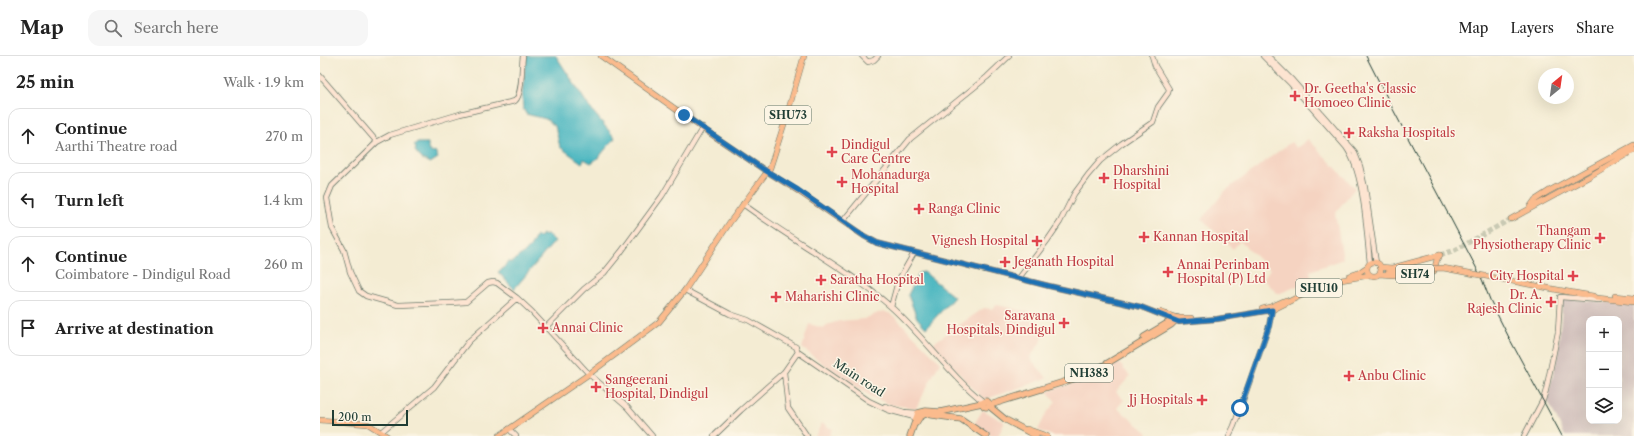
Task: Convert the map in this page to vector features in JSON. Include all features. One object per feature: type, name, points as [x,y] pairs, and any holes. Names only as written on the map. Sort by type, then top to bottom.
[{"type":"highway","name":"NH383","points":[[986,404],[999,402],[1085,374],[1171,325],[1175,320]]},
{"type":"highway","name":"NH383","points":[[986,404],[1087,371],[1175,320]]},
{"type":"highway","points":[[995,411],[995,406],[999,402]]},
{"type":"highway","points":[[910,436],[917,416],[926,411],[940,412],[986,404],[1006,420],[1024,428],[1036,436]]},
{"type":"highway","points":[[961,419],[961,413],[968,407]]},
{"type":"highway","points":[[917,416],[925,414],[961,419],[986,436]]},
{"type":"main road","points":[[601,56],[767,171]]},
{"type":"main road","points":[[606,56],[702,127]]},
{"type":"main road","name":"SHU73","points":[[499,436],[589,374],[659,322],[685,290],[767,171],[803,56]]},
{"type":"main road","points":[[1530,207],[1535,200],[1634,145]]},
{"type":"main road","points":[[1510,219],[1590,176],[1634,150]]},
{"type":"main road","name":"SHU10","points":[[767,171],[871,240],[914,253],[1151,310],[1175,320],[1271,309],[1323,286],[1342,280],[1370,275],[1373,276],[1380,271],[1391,272],[1443,268],[1533,287],[1593,296],[1597,298],[1634,302]]},
{"type":"main road","name":"SH74","points":[[1440,255],[1437,259],[1434,271],[1430,273],[1392,275],[1380,271],[1392,268],[1440,255]]},
{"type":"main road","name":"SHU10","points":[[1271,309],[1311,288],[1358,273],[1368,265],[1376,263],[1380,271]]},
{"type":"main road","points":[[1368,265],[1368,273],[1370,275]]},
{"type":"main road","name":"SHU10","points":[[1593,296],[1597,294],[1634,298]]},
{"type":"main road","points":[[320,421],[363,422],[375,427],[382,434],[387,436]]},
{"type":"main road","points":[[1024,428],[1047,436]]},
{"type":"street","points":[[522,56],[520,88],[515,101],[460,114],[390,135],[377,142],[332,186],[327,198],[332,228],[344,250],[350,272],[359,292],[366,296],[398,305],[455,303],[466,302],[482,287],[493,282],[503,287],[517,298],[546,327],[589,374],[627,406],[652,436]]},
{"type":"street","points":[[862,56],[868,62],[874,60],[878,56]]},
{"type":"street","points":[[842,221],[910,139],[987,77],[1009,56]]},
{"type":"street","points":[[1019,278],[1052,234],[1074,194],[1088,175],[1100,162],[1121,144],[1155,120],[1158,107],[1169,92],[1155,66],[1152,56]]},
{"type":"street","points":[[1263,56],[1291,84],[1353,157],[1361,187],[1368,265]]},
{"type":"street","points":[[1268,56],[1291,79],[1354,151],[1360,166],[1364,184],[1376,263]]},
{"type":"street","points":[[320,76],[377,142]]},
{"type":"street","points":[[546,327],[580,293],[604,273],[621,252],[662,196],[702,127]]},
{"type":"street","points":[[743,204],[852,276],[891,307],[975,395],[986,404]]},
{"type":"street","points":[[891,307],[898,281],[914,253]]},
{"type":"street","name":"Main road","points":[[685,290],[726,312],[748,320],[797,349],[869,401],[888,410],[917,416]]},
{"type":"street","points":[[1524,436],[1543,400],[1546,390],[1558,332],[1560,297],[1613,302],[1619,300]]},
{"type":"street","points":[[382,434],[434,387],[469,342],[517,298]]},
{"type":"street","points":[[1229,436],[1254,371],[1269,326],[1271,309]]},
{"type":"street","points":[[714,436],[784,372],[797,349]]},
{"type":"street","points":[[784,372],[788,408],[808,435]]},
{"type":"street","points":[[509,429],[516,436]]},
{"type":"shaded area","points":[[1308,139],[1355,188],[1335,213],[1343,259],[1310,271],[1312,280],[1278,294],[1263,279],[1270,270],[1240,241],[1233,249],[1202,219],[1225,191],[1291,142],[1297,148]]},
{"type":"shaded area","points":[[1563,298],[1634,305],[1634,436],[1565,436],[1547,399],[1557,359]]},
{"type":"shaded area","points":[[997,305],[1034,313],[1030,319],[1047,332],[1030,358],[1047,378],[986,399],[982,398],[932,344],[984,308],[992,309]]},
{"type":"shaded area","points":[[885,312],[891,314],[897,319],[940,362],[916,408],[891,405],[872,397],[841,377],[802,348],[809,324],[823,328],[839,321],[864,319],[878,313]]},
{"type":"shaded area","points":[[1117,361],[1130,376],[1116,392],[1124,400],[1117,408],[1148,433],[1146,436],[1053,436],[1038,430],[1046,414],[1056,402],[1047,391],[1078,382]]},
{"type":"shaded area","points":[[983,410],[1004,422],[998,436],[992,436],[974,424]]},
{"type":"shaded area","points":[[822,423],[832,429],[829,436],[815,436]]},
{"type":"water","points":[[526,56],[556,56],[590,108],[615,138],[598,158],[591,163],[584,159],[582,163],[560,147],[555,126],[546,119],[526,114],[523,108],[522,96]]},
{"type":"water","points":[[418,143],[428,143],[428,150],[433,153],[435,151],[438,158],[430,163],[422,159],[415,151],[416,148],[414,145]]},
{"type":"water","points":[[543,234],[545,236],[547,234],[555,241],[514,289],[498,272],[504,268],[507,262],[513,262],[520,255],[522,255],[531,246],[536,236],[539,237]]},
{"type":"water","points":[[924,272],[954,297],[926,328],[917,318],[908,295],[919,273]]},
{"type":"tunnel","points":[[1440,255],[1455,250],[1511,219]]},
{"type":"railway","points":[[1366,56],[1478,271],[1490,301],[1562,436]]},
{"type":"place","name":"Dr. Geetha's Classic Homoeo Clinic","points":[[1295,96]]},
{"type":"place","name":"Raksha Hospitals","points":[[1349,133]]},
{"type":"place","name":"Dindigul Care Centre","points":[[832,152]]},
{"type":"place","name":"Dharshini Hospital","points":[[1104,178]]},
{"type":"place","name":"Mohanadurga Hospital","points":[[842,182]]},
{"type":"place","name":"Ranga Clinic","points":[[919,209]]},
{"type":"place","name":"Kannan Hospital","points":[[1144,237]]},
{"type":"place","name":"Thangam Physiotherapy Clinic","points":[[1600,238]]},
{"type":"place","name":"Vignesh Hospital","points":[[1037,241]]},
{"type":"place","name":"Jeganath Hospital","points":[[1005,262]]},
{"type":"place","name":"Annai Perinbam Hospital (P) Ltd","points":[[1168,272]]},
{"type":"place","name":"City Hospital","points":[[1573,276]]},
{"type":"place","name":"Saratha Hospital","points":[[821,280]]},
{"type":"place","name":"Maharishi Clinic","points":[[776,297]]},
{"type":"place","name":"Dr. A. Rajesh Clinic","points":[[1551,302]]},
{"type":"place","name":"Saravana Hospitals, Dindigul","points":[[1064,323]]},
{"type":"place","name":"Annai Clinic","points":[[543,328]]},
{"type":"place","name":"Anbu Clinic","points":[[1349,376]]},
{"type":"place","name":"Sangeerani Hospital, Dindigul","points":[[596,387]]},
{"type":"place","name":"Jj Hospitals","points":[[1202,400]]},
{"type":"route","points":[[684,115],[763,169],[798,190],[864,236],[877,243],[978,267],[1049,286],[1141,307],[1179,322],[1217,319],[1272,310],[1269,326],[1240,408]]}]
